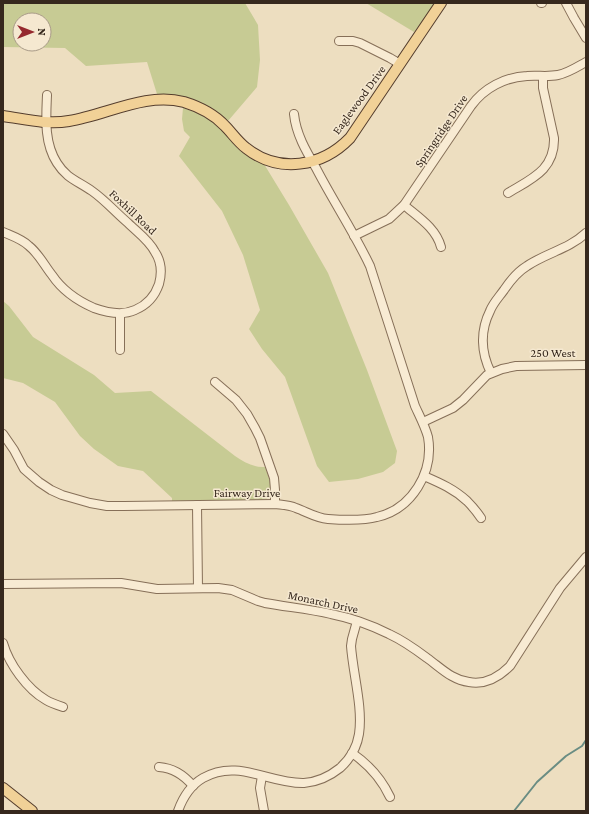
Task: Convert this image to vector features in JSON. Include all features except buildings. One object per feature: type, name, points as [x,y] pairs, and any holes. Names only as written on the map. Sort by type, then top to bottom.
[{"type":"main road","name":"Eaglewood Drive","points":[[3,116],[46,123],[71,121],[143,101],[172,100],[194,105],[206,111],[225,125],[245,147],[258,156],[280,163],[289,164],[312,162],[326,157],[350,138],[441,3]]},
{"type":"main road","points":[[3,788],[32,811]]},
{"type":"street","points":[[566,3],[586,38]]},
{"type":"street","points":[[339,41],[360,43],[400,64]]},
{"type":"street","name":"Springridge Drive","points":[[354,236],[389,219],[404,205],[471,106],[490,87],[508,79],[526,76],[552,76],[564,73],[586,62]]},
{"type":"street","points":[[508,193],[541,172],[549,162],[552,155],[554,138],[543,76]]},
{"type":"street","name":"Foxhill Road","points":[[47,95],[46,123],[48,140],[51,151],[62,171],[95,193],[153,247],[159,260],[161,273],[160,280],[152,298],[135,310],[120,314]]},
{"type":"street","name":"Fairway Drive","points":[[3,434],[6,445],[24,469],[28,474],[44,486],[70,498],[107,506],[275,504],[291,506],[312,516],[323,519],[359,520],[378,517],[391,512],[404,504],[416,490],[424,476],[429,451],[428,437],[415,406],[366,257],[312,162],[297,130],[294,114]]},
{"type":"street","points":[[404,205],[433,230],[441,247]]},
{"type":"street","points":[[3,232],[22,241],[30,247],[39,256],[57,281],[74,297],[96,308],[120,314],[120,350]]},
{"type":"street","points":[[423,422],[446,412],[458,404],[491,373],[484,357],[483,332],[492,306],[511,279],[522,269],[568,246],[586,233]]},
{"type":"street","name":"250 West","points":[[491,373],[507,367],[586,365]]},
{"type":"street","points":[[215,382],[238,403],[247,414],[255,428],[274,478],[276,490],[275,504]]},
{"type":"street","points":[[424,476],[457,493],[468,502],[481,518]]},
{"type":"street","points":[[197,505],[198,588]]},
{"type":"street","name":"Monarch Drive","points":[[3,584],[121,583],[157,589],[218,588],[232,590],[265,603],[342,616],[381,630],[418,651],[453,677],[474,683],[488,681],[498,676],[510,666],[560,588],[586,557]]},
{"type":"street","points":[[178,811],[185,796],[199,780],[208,775],[225,770],[237,770],[304,783],[318,780],[331,774],[342,765],[352,753],[357,741],[360,724],[351,646],[357,621]]},
{"type":"street","points":[[3,643],[10,660],[29,686],[46,700],[63,707]]},
{"type":"street","points":[[352,753],[363,761],[374,773],[384,785],[390,797]]},
{"type":"street","points":[[159,767],[176,771],[193,786]]},
{"type":"street","points":[[262,776],[260,788],[264,811]]},
{"type":"green space","points":[[3,3],[245,3],[258,25],[260,60],[257,87],[228,121],[220,114],[195,100],[167,94],[157,94],[147,62],[86,66],[65,48],[52,48],[52,12],[12,12],[12,47],[3,47]]},
{"type":"green space","points":[[366,3],[436,3],[414,32]]},
{"type":"green space","points":[[183,108],[212,121],[237,148],[249,157],[264,164],[328,273],[367,370],[397,451],[395,463],[383,472],[358,479],[329,482],[317,466],[285,377],[262,349],[249,329],[260,310],[243,255],[222,211],[179,156],[190,137],[184,131],[182,119]]},
{"type":"green space","points":[[3,301],[9,306],[33,337],[94,375],[115,393],[151,391],[235,456],[253,466],[265,467],[271,487],[269,497],[263,500],[172,501],[172,498],[143,471],[118,466],[94,449],[80,436],[55,402],[23,383],[3,378]]},
{"type":"waterway","points":[[514,811],[537,782],[566,756],[582,746],[586,740]]}]
